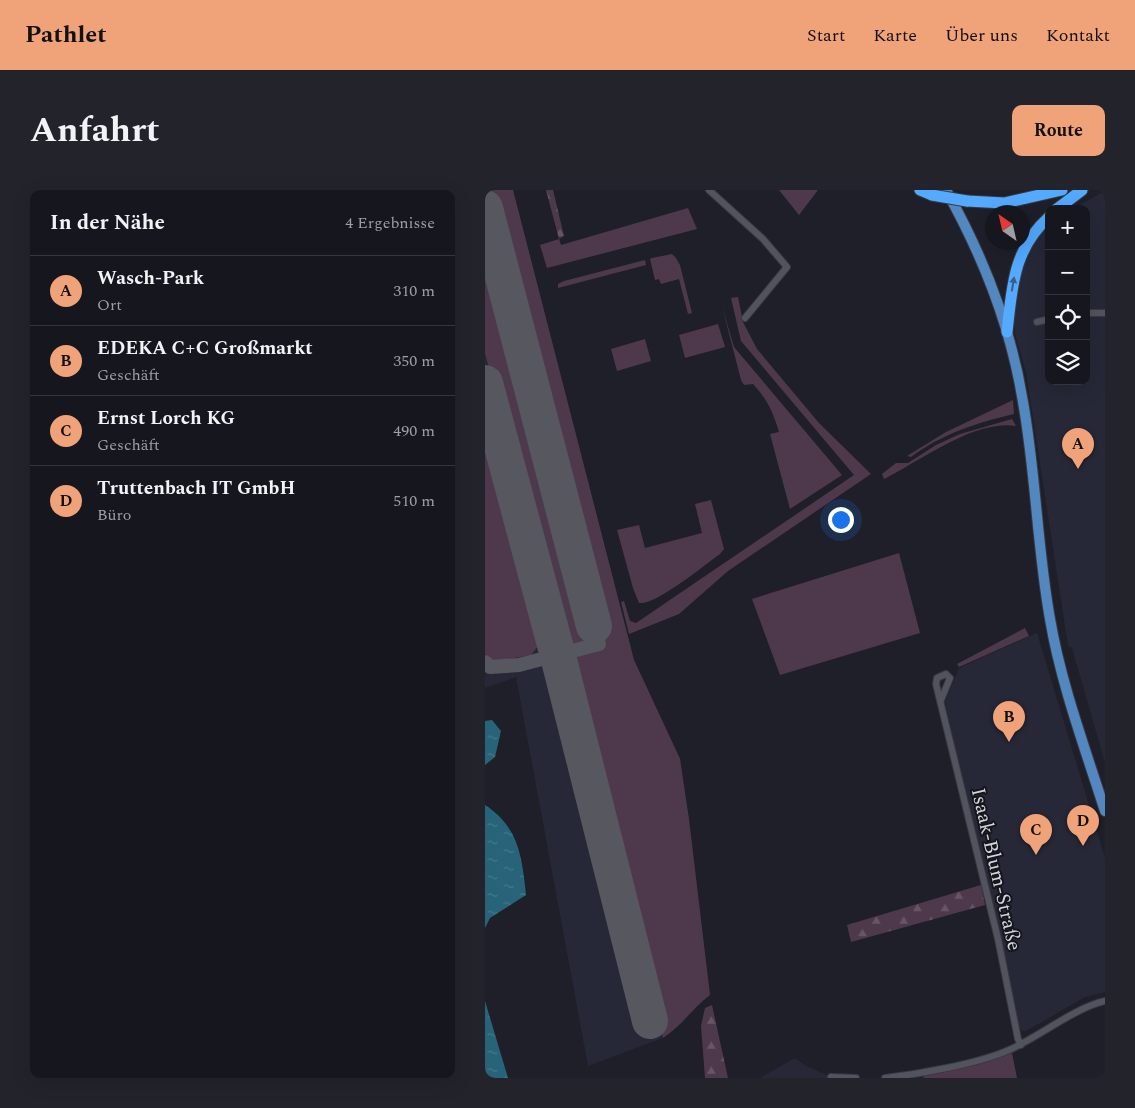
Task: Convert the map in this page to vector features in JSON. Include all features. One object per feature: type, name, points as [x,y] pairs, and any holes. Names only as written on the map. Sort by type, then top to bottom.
[{"type":"highway","points":[[920,190],[932,195],[967,202],[1004,202],[1062,190]]},
{"type":"highway","points":[[1062,205],[1082,190]]},
{"type":"highway","points":[[1007,332],[1012,280],[1027,243],[1045,222]]},
{"type":"main road","points":[[946,190],[982,260],[1007,332],[1022,393],[1050,620],[1064,678],[1105,811]]},
{"type":"street","points":[[709,190],[763,239],[787,267],[745,318]]},
{"type":"street","points":[[1090,313],[1105,313]]},
{"type":"street","points":[[1037,322],[1045,320]]},
{"type":"street","name":"Isaak-Blum-Straße","points":[[941,700],[998,939],[1012,1012],[1021,1045]]},
{"type":"street","points":[[885,1078],[968,1062],[1007,1052],[1086,1007],[1105,1001]]},
{"type":"street","points":[[831,1077],[856,1078]]},
{"type":"shaded area","points":[[485,190],[513,190],[634,660],[680,758],[710,995],[696,1006],[682,1023],[663,1038],[588,1066],[516,677],[485,688]]},
{"type":"shaded area","points":[[1105,191],[1105,763],[1072,648],[1068,646],[1026,372],[1015,334],[1013,302],[1025,257],[1045,229],[1045,385],[1090,385],[1090,205],[1079,205]]},
{"type":"shaded area","points":[[1037,633],[1105,858],[1105,992],[1085,997],[1026,1031],[1022,1031],[1017,1025],[945,702],[959,668]]},
{"type":"shaded area","points":[[795,1058],[806,1066],[831,1077],[760,1078]]},
{"type":"green space","points":[[485,190],[513,190],[634,660],[680,759],[710,995],[663,1038],[485,353]]},
{"type":"green space","points":[[546,190],[553,190],[564,236],[559,239]]},
{"type":"green space","points":[[779,190],[818,190],[799,215]]},
{"type":"green space","points":[[688,208],[697,229],[547,268],[540,245],[559,239],[561,245]]},
{"type":"green space","points":[[672,254],[680,265],[692,313],[688,314],[679,279],[661,284],[659,279],[655,280],[650,259]]},
{"type":"green space","points":[[645,260],[646,265],[558,288],[558,284],[564,281]]},
{"type":"green space","points":[[738,297],[743,322],[757,349],[819,423],[871,474],[728,571],[679,614],[629,634],[621,602],[624,601],[630,621],[636,623],[854,475],[741,341],[731,298]]},
{"type":"green space","points":[[722,306],[734,347],[842,475],[790,509],[770,434],[779,432],[777,425],[769,406],[758,390],[753,384],[744,385],[741,380]]},
{"type":"green space","points":[[718,324],[725,347],[685,358],[679,335]]},
{"type":"green space","points":[[645,339],[651,361],[617,371],[611,349]]},
{"type":"green space","points":[[1013,400],[1014,414],[960,430],[935,442],[911,457],[907,456],[946,432]]},
{"type":"green space","points":[[485,418],[543,640],[531,655],[494,662],[485,654]]},
{"type":"green space","points":[[1012,419],[1016,426],[983,429],[966,435],[931,452],[884,479],[882,474],[896,463],[908,463],[936,445],[960,434]]},
{"type":"green space","points":[[711,500],[724,549],[692,575],[657,598],[639,603],[617,530],[639,525],[645,548],[702,533],[695,504]]},
{"type":"green space","points":[[899,553],[920,633],[780,675],[752,599]]},
{"type":"green space","points":[[1025,628],[1029,636],[959,667],[957,664]]},
{"type":"green space","points":[[981,885],[985,905],[851,942],[847,925]]},
{"type":"green space","points":[[712,1005],[728,1078],[705,1078],[701,1026],[705,1008]]},
{"type":"green space","points":[[1012,1053],[1017,1078],[923,1078],[925,1074]]},
{"type":"water","points":[[492,720],[501,731],[495,757],[485,765],[485,721]]},
{"type":"water","points":[[485,805],[505,823],[512,833],[523,868],[526,895],[490,918],[485,928]]},
{"type":"water","points":[[485,1001],[508,1078],[485,1078]]},
{"type":"taxiway","points":[[485,662],[490,667],[519,665],[599,644],[594,626]]},
{"type":"runway","points":[[485,208],[594,626]]},
{"type":"runway","points":[[485,383],[558,656],[650,1021]]},
{"type":"place","name":"Wasch-Park","points":[[1078,469]]},
{"type":"place","name":"EDEKA C+C Großmarkt","points":[[1009,742]]},
{"type":"place","name":"Truttenbach IT GmbH","points":[[1083,846]]},
{"type":"place","name":"Ernst Lorch KG","points":[[1036,855]]}]
